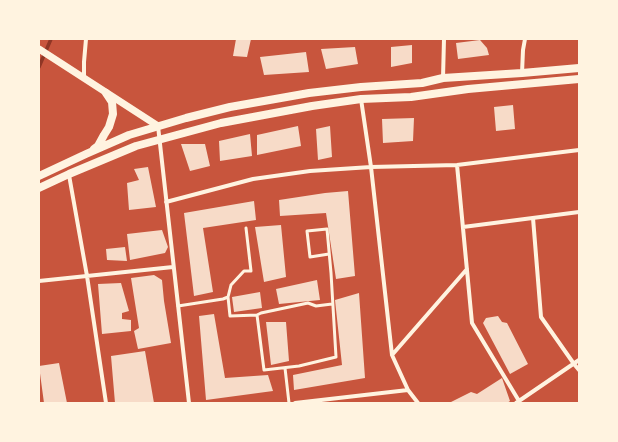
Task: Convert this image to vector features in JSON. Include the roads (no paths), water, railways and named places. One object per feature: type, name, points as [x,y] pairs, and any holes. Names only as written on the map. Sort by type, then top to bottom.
[{"type":"main road","points":[[39,176],[129,135],[230,107],[302,94],[361,87],[422,83],[443,78],[579,68]]},
{"type":"main road","points":[[39,188],[136,146],[220,123],[312,106],[362,99],[411,97],[468,89],[579,79]]},
{"type":"main road","points":[[86,154],[98,146],[113,114],[112,102],[106,93]]},
{"type":"street","points":[[84,79],[86,39]]},
{"type":"street","points":[[443,78],[444,39]]},
{"type":"street","points":[[522,73],[525,39]]},
{"type":"street","points":[[39,49],[158,126],[189,403]]},
{"type":"street","points":[[362,99],[392,355],[408,390],[418,403]]},
{"type":"street","points":[[166,202],[253,179],[310,171],[371,167],[457,165],[579,150]]},
{"type":"street","points":[[457,165],[472,323],[517,402],[579,360]]},
{"type":"street","points":[[69,174],[87,276],[106,403]]},
{"type":"street","points":[[463,228],[579,212]]},
{"type":"street","points":[[533,218],[541,317],[579,370]]},
{"type":"street","points":[[39,281],[173,267]]},
{"type":"street","points":[[392,355],[467,268]]},
{"type":"street","points":[[295,403],[334,401],[408,390]]},
{"type":"lane","points":[[246,228],[251,271],[244,271],[230,285],[228,297],[230,316],[257,315],[308,303],[316,306],[332,304]]},
{"type":"lane","points":[[257,315],[264,370],[299,366],[336,357],[332,304],[329,254],[327,229],[307,231],[310,257],[329,254]]},
{"type":"lane","points":[[178,306],[228,297]]},
{"type":"lane","points":[[285,368],[289,403]]},
{"type":"waterway","points":[[39,67],[51,39]]}]
